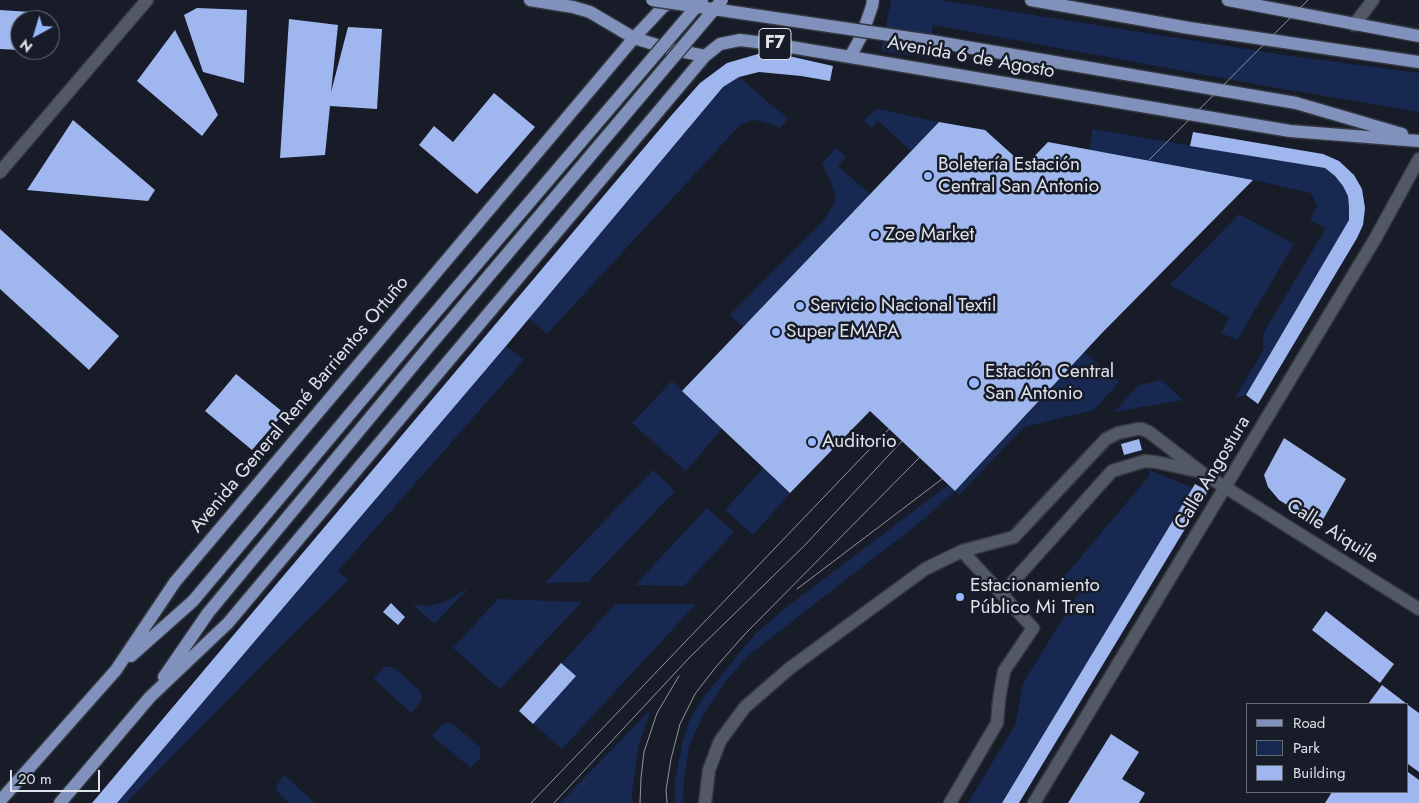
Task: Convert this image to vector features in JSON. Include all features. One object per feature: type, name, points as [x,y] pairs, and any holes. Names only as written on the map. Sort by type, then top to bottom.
[{"type":"main road","points":[[150,697],[228,623],[705,56],[670,49],[634,38],[590,12],[573,7],[530,0]]},
{"type":"main road","name":"Avenida 6 de Agosto","points":[[652,0],[931,41],[1296,103],[1419,140]]},
{"type":"main road","name":"Avenida General René Barrientos Ortuño","points":[[0,801],[116,670],[175,582],[634,38],[663,7],[673,0]]},
{"type":"main road","points":[[116,670],[193,602],[418,333],[702,0]]},
{"type":"main road","points":[[60,803],[150,697],[208,613],[430,344],[722,0]]},
{"type":"main road","points":[[850,56],[862,36],[873,0]]},
{"type":"main road","points":[[1031,0],[1189,28],[1419,62]]},
{"type":"main road","points":[[1228,0],[1419,36]]},
{"type":"main road","name":"Avenida 6 de Agosto","points":[[705,56],[720,44],[740,40],[850,56],[1290,131],[1419,140]]},
{"type":"street","points":[[0,172],[147,0]]},
{"type":"street","points":[[1354,24],[1373,0]]},
{"type":"street","name":"Calle Angostura","points":[[1034,803],[1375,239],[1419,159]]},
{"type":"street","points":[[705,803],[709,770],[720,741],[745,707],[790,668],[925,569],[962,551],[1014,537],[1106,439],[1118,433],[1142,429],[1201,472]]},
{"type":"street","points":[[1002,594],[1112,471],[1146,461],[1201,472]]},
{"type":"street","name":"Calle Aiquile","points":[[1201,472],[1419,609]]},
{"type":"street","points":[[950,803],[997,723],[998,700],[1004,671],[1033,628],[962,551]]},
{"type":"green space","points":[[891,0],[940,0],[1284,55],[1419,73],[1419,112],[933,25],[929,58],[881,51]]},
{"type":"green space","points":[[739,77],[788,119],[780,128],[756,120],[741,124],[547,334],[529,319],[723,87]]},
{"type":"green space","points":[[877,109],[939,122],[911,151],[878,121],[871,128],[864,120]]},
{"type":"green space","points":[[1092,129],[1325,168],[1343,186],[1348,196],[1349,220],[1246,395],[1235,398],[1263,351],[1263,334],[1326,228],[1310,220],[1317,206],[1311,193],[1253,180],[1090,150]]},
{"type":"green space","points":[[836,148],[846,157],[838,166],[870,194],[743,327],[730,315],[823,221],[834,204],[835,194],[822,164]]},
{"type":"green space","points":[[1239,214],[1294,244],[1237,340],[1221,333],[1229,317],[1170,285]]},
{"type":"green space","points":[[506,346],[524,360],[338,571],[348,580],[126,803],[117,803]]},
{"type":"green space","points":[[1084,352],[1119,382],[1094,410],[1024,427],[959,495],[955,491]]},
{"type":"green space","points":[[1161,380],[1183,400],[1114,412],[1139,385]]},
{"type":"green space","points":[[672,381],[722,429],[686,471],[632,423]]},
{"type":"green space","points":[[763,468],[790,493],[753,535],[725,510]]},
{"type":"green space","points":[[1147,469],[1193,488],[1002,803],[968,803],[1015,725],[1023,683],[1080,591],[1064,577],[1150,475]]},
{"type":"green space","points":[[653,470],[675,491],[588,582],[545,583]]},
{"type":"green space","points":[[948,485],[955,491],[924,519],[749,655],[725,682],[703,715],[689,747],[683,803],[675,803],[675,779],[689,721],[703,698],[755,634],[793,602]]},
{"type":"green space","points":[[707,508],[734,532],[684,586],[635,585]]},
{"type":"green space","points":[[469,587],[435,624],[412,604],[426,606],[445,602]]},
{"type":"green space","points":[[498,599],[582,602],[500,689],[453,648]]},
{"type":"green space","points":[[615,604],[696,604],[562,749],[519,711]]},
{"type":"green space","points":[[384,667],[395,668],[421,692],[422,698],[420,703],[411,713],[374,679]]},
{"type":"green space","points":[[651,709],[638,747],[632,794],[633,803],[560,803]]},
{"type":"green space","points":[[442,724],[453,724],[480,747],[480,758],[471,768],[432,736]]},
{"type":"green space","points":[[284,775],[315,803],[289,803],[280,795],[276,788]]},
{"type":"building","points":[[197,8],[247,10],[244,83],[203,72],[184,15]]},
{"type":"building","points":[[0,10],[10,11],[10,50],[0,49]]},
{"type":"building","points":[[289,19],[338,25],[331,92],[348,27],[382,29],[377,109],[330,106],[325,155],[280,158]]},
{"type":"building","points":[[175,30],[218,115],[202,136],[137,81]]},
{"type":"building","points":[[758,54],[780,54],[833,66],[830,81],[759,72],[739,77],[723,87],[506,346],[117,803],[92,803],[700,83],[727,63]]},
{"type":"building","points":[[494,93],[535,127],[477,194],[419,145],[434,126],[453,142]]},
{"type":"building","points":[[73,120],[155,190],[148,201],[27,190]]},
{"type":"building","name":"Estación Central San Antonio","points":[[939,122],[985,130],[1025,166],[1048,142],[1253,180],[1101,334],[955,491],[870,411],[790,493],[682,391]]},
{"type":"building","points":[[1193,132],[1323,154],[1339,161],[1354,175],[1362,189],[1365,208],[1363,225],[1357,238],[1258,404],[1246,395],[1349,220],[1348,196],[1335,176],[1325,168],[1190,146]]},
{"type":"building","points":[[0,229],[119,336],[89,370],[0,289]]},
{"type":"building","points":[[236,374],[284,413],[252,450],[205,411]]},
{"type":"building","points":[[1284,438],[1346,479],[1320,525],[1279,500],[1268,487],[1264,475]]},
{"type":"building","points":[[1139,439],[1142,450],[1124,455],[1121,444]]},
{"type":"building","points":[[1195,484],[1208,491],[1019,803],[1002,803]]},
{"type":"building","points":[[391,603],[405,617],[398,625],[383,612]]},
{"type":"building","points":[[1326,611],[1394,664],[1380,683],[1312,630]]},
{"type":"building","points":[[561,663],[576,676],[533,724],[519,711]]},
{"type":"building","points":[[1382,685],[1406,703],[1369,703]]},
{"type":"building","points":[[1409,706],[1419,713],[1419,772],[1409,765]]},
{"type":"building","points":[[1111,734],[1139,752],[1122,779],[1145,793],[1139,803],[1068,803]]},
{"type":"building","points":[[1409,773],[1419,780],[1419,803],[1325,803],[1331,793],[1409,793]]},
{"type":"tram line","points":[[1149,160],[1308,0]]},
{"type":"tram line","points":[[531,803],[889,429]]},
{"type":"tram line","points":[[554,803],[689,658],[805,545],[902,441]]},
{"type":"tram line","points":[[667,803],[666,790],[671,759],[680,724],[695,694],[745,634],[920,457]]},
{"type":"tram line","points":[[797,589],[942,479]]},
{"type":"tram line","points":[[640,803],[644,752],[657,713],[679,676]]},
{"type":"place","name":"Boletería Estación Central San Antonio","points":[[928,176]]},
{"type":"place","name":"Zoe Market","points":[[875,235]]},
{"type":"place","name":"Servicio Nacional Textil","points":[[800,306]]},
{"type":"place","name":"Super EMAPA","points":[[776,332]]},
{"type":"place","name":"Estación Central San Antonio","points":[[974,383]]},
{"type":"place","name":"Auditorio","points":[[812,442]]},
{"type":"place","name":"Estacionamiento Público Mi Tren","points":[[960,597]]}]
